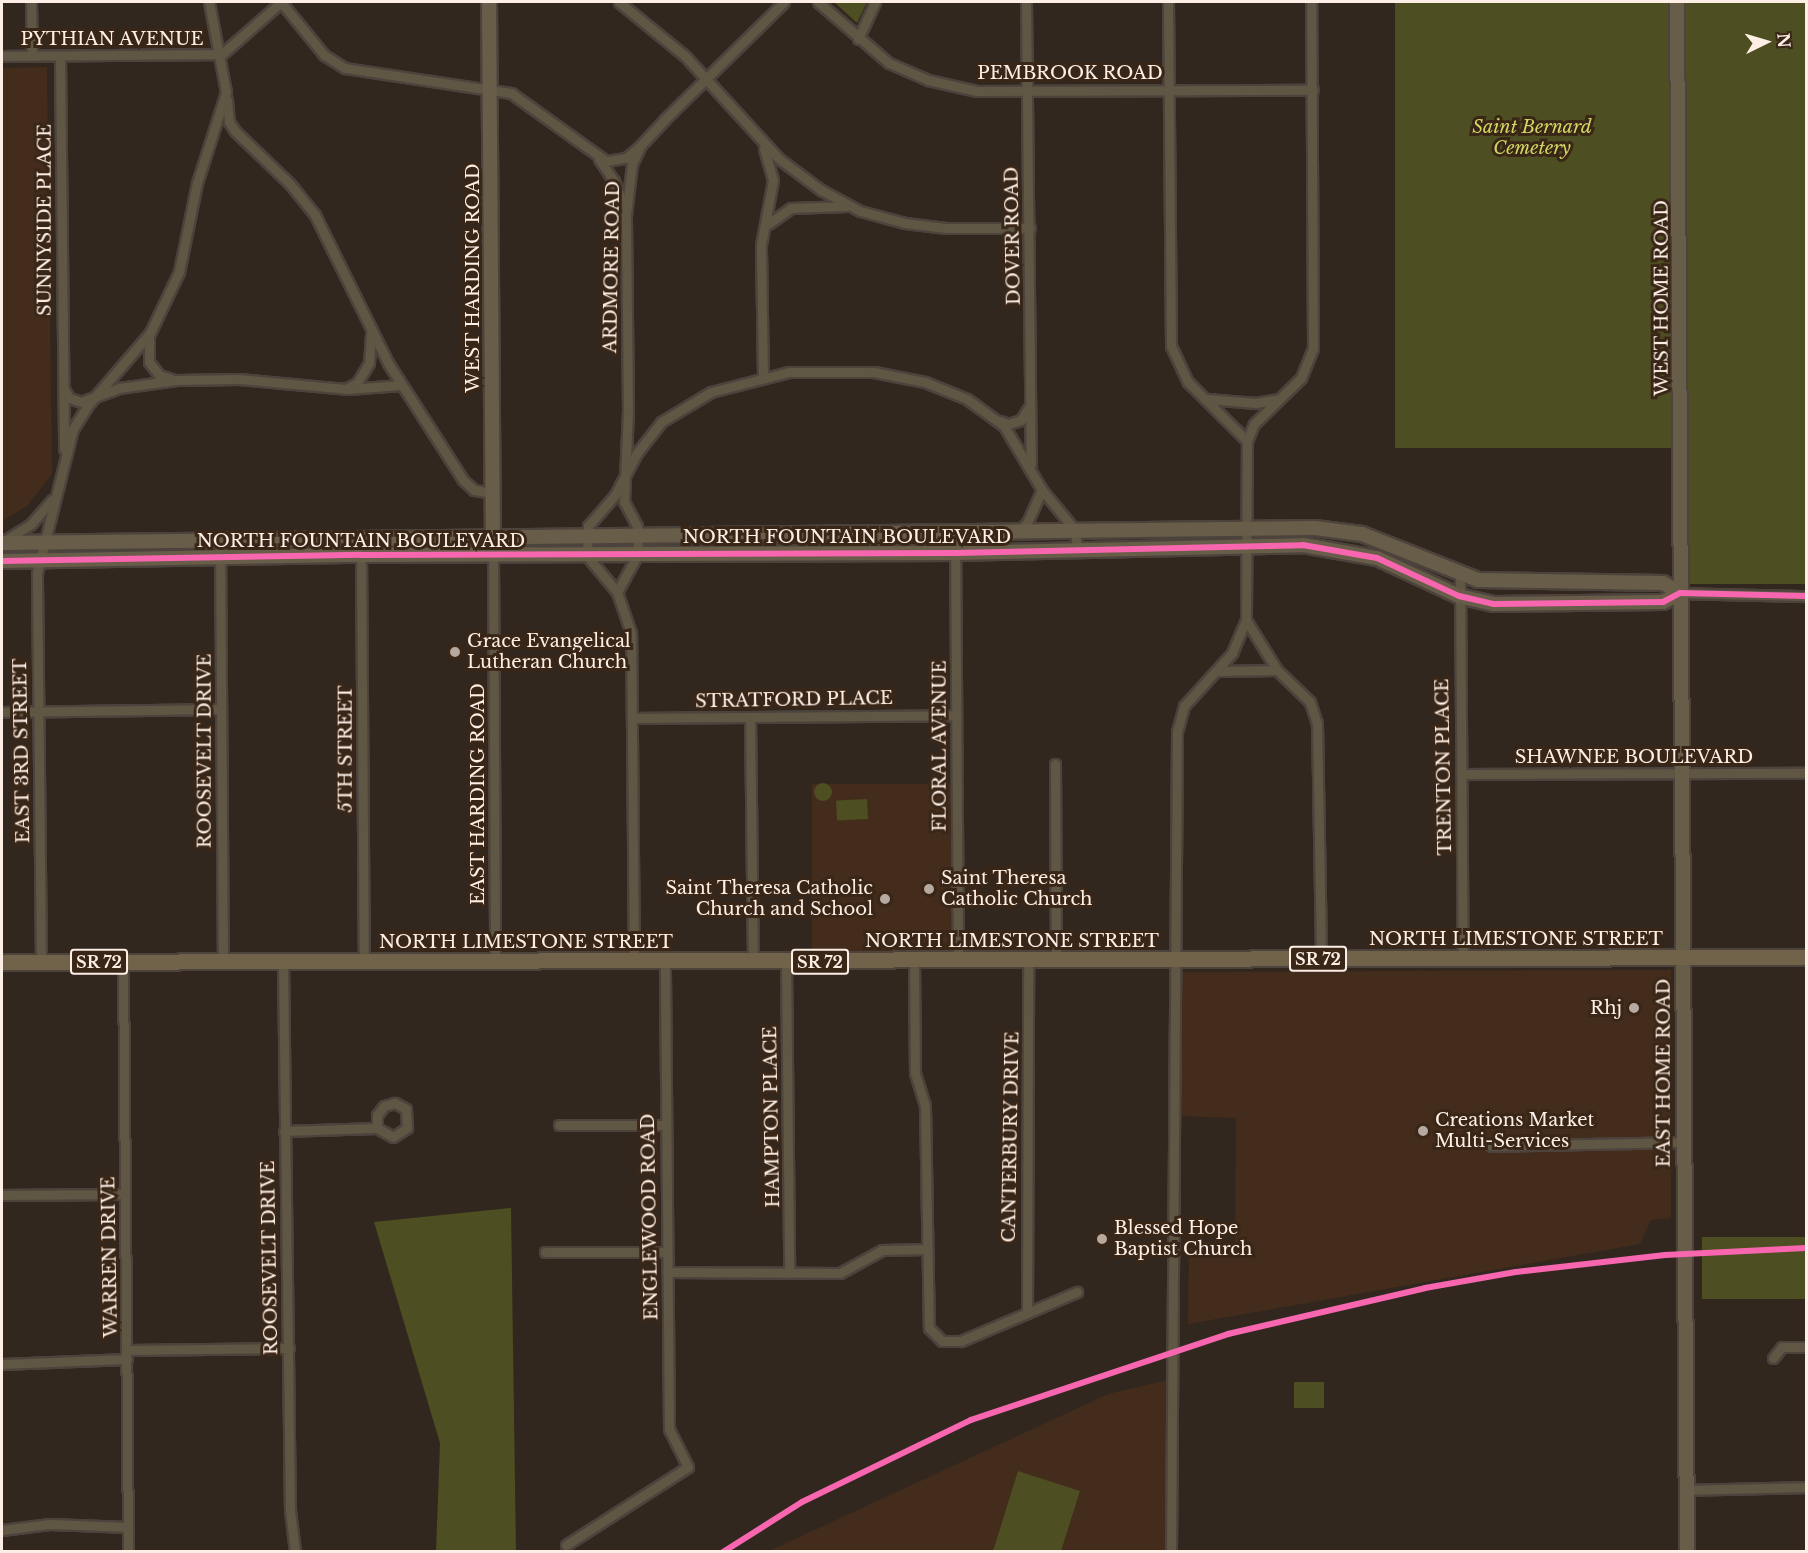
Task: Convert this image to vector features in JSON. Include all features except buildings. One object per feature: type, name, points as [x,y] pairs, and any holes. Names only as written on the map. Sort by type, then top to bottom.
[{"type":"main road","name":"NORTH LIMESTONE STREET","points":[[2,962],[786,962],[1806,957]]},
{"type":"street","points":[[31,2],[32,56]]},
{"type":"street","points":[[209,2],[222,54],[229,122],[234,131],[290,184],[315,214],[401,385],[463,480],[474,490],[492,493]]},
{"type":"street","points":[[222,54],[281,2],[324,55],[345,68],[490,88],[520,97],[606,161],[620,161],[641,145]]},
{"type":"street","name":"WEST HARDING ROAD","points":[[489,2],[493,554]]},
{"type":"street","points":[[619,2],[663,35],[706,79],[760,141],[797,174],[852,207]]},
{"type":"street","name":"ARDMORE ROAD","points":[[638,554],[638,532],[624,502],[628,179],[641,145],[784,2]]},
{"type":"street","name":"PEMBROOK ROAD","points":[[819,2],[858,39],[889,63],[928,80],[977,91],[1313,90]]},
{"type":"street","points":[[858,39],[875,2]]},
{"type":"street","name":"DOVER ROAD","points":[[1026,2],[1031,470]]},
{"type":"street","points":[[1168,2],[1172,346],[1188,382],[1247,441]]},
{"type":"street","points":[[1171,1551],[1173,976],[1178,960],[1177,732],[1184,706],[1232,653],[1246,620],[1247,441],[1254,424],[1301,378],[1313,348],[1311,2]]},
{"type":"street","name":"WEST HOME ROAD","points":[[1677,2],[1680,594]]},
{"type":"street","name":"PYTHIAN AVENUE","points":[[2,56],[222,54]]},
{"type":"street","name":"SUNNYSIDE PLACE","points":[[60,56],[63,465]]},
{"type":"street","points":[[63,465],[73,429],[96,396],[150,333],[178,272],[197,183],[226,92]]},
{"type":"street","points":[[760,141],[773,180],[760,263],[763,376]]},
{"type":"street","points":[[595,155],[615,181],[626,215]]},
{"type":"street","points":[[765,227],[790,207],[819,204],[852,207],[928,227],[1030,228]]},
{"type":"street","points":[[346,389],[357,383],[369,363],[373,346],[369,322]]},
{"type":"street","points":[[150,333],[149,362],[159,375],[176,380]]},
{"type":"street","points":[[634,962],[631,633],[617,592],[588,556],[588,533],[626,475],[637,453],[661,422],[711,392],[763,376],[815,370],[898,376],[945,389],[1008,424],[1021,420],[1030,403]]},
{"type":"street","points":[[63,385],[69,398],[75,401],[137,384],[176,380],[239,379],[346,389],[401,385]]},
{"type":"street","points":[[1207,399],[1256,403],[1278,399]]},
{"type":"street","points":[[998,420],[1042,490],[1075,530],[1077,550]]},
{"type":"street","name":"EAST 3RD STREET","points":[[40,961],[37,711],[40,558],[47,542],[63,465]]},
{"type":"street","points":[[1019,531],[1042,490]]},
{"type":"street","points":[[2,542],[31,524],[55,496]]},
{"type":"street","name":"NORTH FOUNTAIN BOULEVARD","points":[[2,542],[638,532],[1315,528],[1362,534],[1460,575],[1498,582],[1663,583],[1680,594]]},
{"type":"street","name":"FLORAL AVENUE","points":[[956,531],[957,961]]},
{"type":"street","name":"5TH STREET","points":[[361,537],[364,962]]},
{"type":"street","name":"ROOSEVELT DRIVE","points":[[220,539],[223,962]]},
{"type":"street","name":"NORTH FOUNTAIN BOULEVARD","points":[[2,561],[40,558],[361,555],[956,553],[1303,545],[1365,555],[1459,597],[1494,604],[1663,602],[1680,594]]},
{"type":"street","name":"EAST HARDING ROAD","points":[[493,554],[495,962]]},
{"type":"street","points":[[617,592],[638,554]]},
{"type":"street","name":"TRENTON PLACE","points":[[1460,575],[1463,958]]},
{"type":"street","points":[[1680,594],[1806,597]]},
{"type":"street","name":"EAST HOME ROAD","points":[[1680,594],[1687,1551]]},
{"type":"street","points":[[1246,620],[1277,670],[1310,702],[1317,723],[1321,959]]},
{"type":"street","points":[[1218,671],[1277,670]]},
{"type":"street","points":[[2,712],[220,709]]},
{"type":"street","name":"STRATFORD PLACE","points":[[632,718],[956,715]]},
{"type":"street","points":[[750,717],[753,962]]},
{"type":"street","points":[[1055,764],[1056,960]]},
{"type":"street","name":"SHAWNEE BOULEVARD","points":[[1461,774],[1806,773]]},
{"type":"street","points":[[914,961],[915,1073],[925,1106],[928,1315],[934,1337],[951,1343],[962,1341],[1077,1292]]},
{"type":"street","name":"CANTERBURY DRIVE","points":[[1027,1313],[1028,961]]},
{"type":"street","name":"ROOSEVELT DRIVE","points":[[283,962],[290,1510],[295,1551]]},
{"type":"street","name":"ENGLEWOOD ROAD","points":[[566,1545],[688,1467],[669,1429],[665,962]]},
{"type":"street","name":"HAMPTON PLACE","points":[[786,962],[789,1273]]},
{"type":"street","name":"WARREN DRIVE","points":[[123,963],[128,1551]]},
{"type":"street","points":[[559,1125],[666,1125]]},
{"type":"street","points":[[284,1131],[377,1128]]},
{"type":"street","points":[[1491,1146],[1683,1142]]},
{"type":"street","points":[[2,1195],[125,1194]]},
{"type":"street","points":[[667,1272],[840,1273],[882,1250],[927,1249]]},
{"type":"street","points":[[545,1252],[667,1252]]},
{"type":"street","points":[[1773,1358],[1782,1347],[1806,1347]]},
{"type":"street","points":[[2,1364],[127,1355],[289,1348]]},
{"type":"street","points":[[1686,1490],[1806,1487]]},
{"type":"street","points":[[2,1530],[50,1524],[128,1527]]},
{"type":"shaded area","points":[[47,67],[52,474],[27,506],[2,521],[2,68]]},
{"type":"shaded area","name":"Saint Theresa Catholic Church and School","points":[[812,784],[957,784],[957,962],[812,962]]},
{"type":"shaded area","points":[[1671,970],[1671,1218],[1651,1220],[1640,1244],[1188,1324],[1189,1248],[1235,1248],[1236,1118],[1182,1116],[1181,972]]},
{"type":"shaded area","points":[[1172,1379],[1171,1551],[767,1552],[1108,1394]]},
{"type":"green space","points":[[834,2],[867,2],[857,23]]},
{"type":"green space","name":"Saint Bernard Cemetery","points":[[1395,2],[1671,2],[1671,448],[1395,448]]},
{"type":"green space","points":[[1686,2],[1806,2],[1806,584],[1686,584]]},
{"type":"green space","points":[[823,783],[829,786],[832,792],[829,798],[823,801],[817,798],[814,792],[817,786]]},
{"type":"green space","points":[[867,799],[868,819],[837,821],[836,801]]},
{"type":"green space","points":[[511,1208],[516,1551],[436,1551],[440,1443],[374,1222]]},
{"type":"green space","points":[[1702,1237],[1806,1237],[1806,1299],[1702,1299]]},
{"type":"green space","points":[[1294,1382],[1324,1382],[1324,1408],[1294,1408]]},
{"type":"green space","points":[[1018,1471],[1080,1491],[1061,1551],[993,1551]]},
{"type":"cycle path","points":[[2,561],[361,555],[956,553],[1303,545],[1377,558],[1459,596],[1494,604],[1663,602],[1680,593],[1806,596]]},
{"type":"cycle path","points":[[723,1552],[802,1502],[971,1420],[1228,1334],[1425,1288],[1516,1272],[1665,1255],[1806,1248]]},
{"type":"place","name":"Grace Evangelical Lutheran Church","points":[[455,652]]},
{"type":"place","name":"Saint Theresa Catholic Church","points":[[929,889]]},
{"type":"place","name":"Saint Theresa Catholic Church and School","points":[[885,899]]},
{"type":"place","name":"Rhj","points":[[1634,1008]]},
{"type":"place","name":"Creations Market Multi-Services","points":[[1423,1131]]},
{"type":"place","name":"Blessed Hope Baptist Church","points":[[1102,1239]]}]
